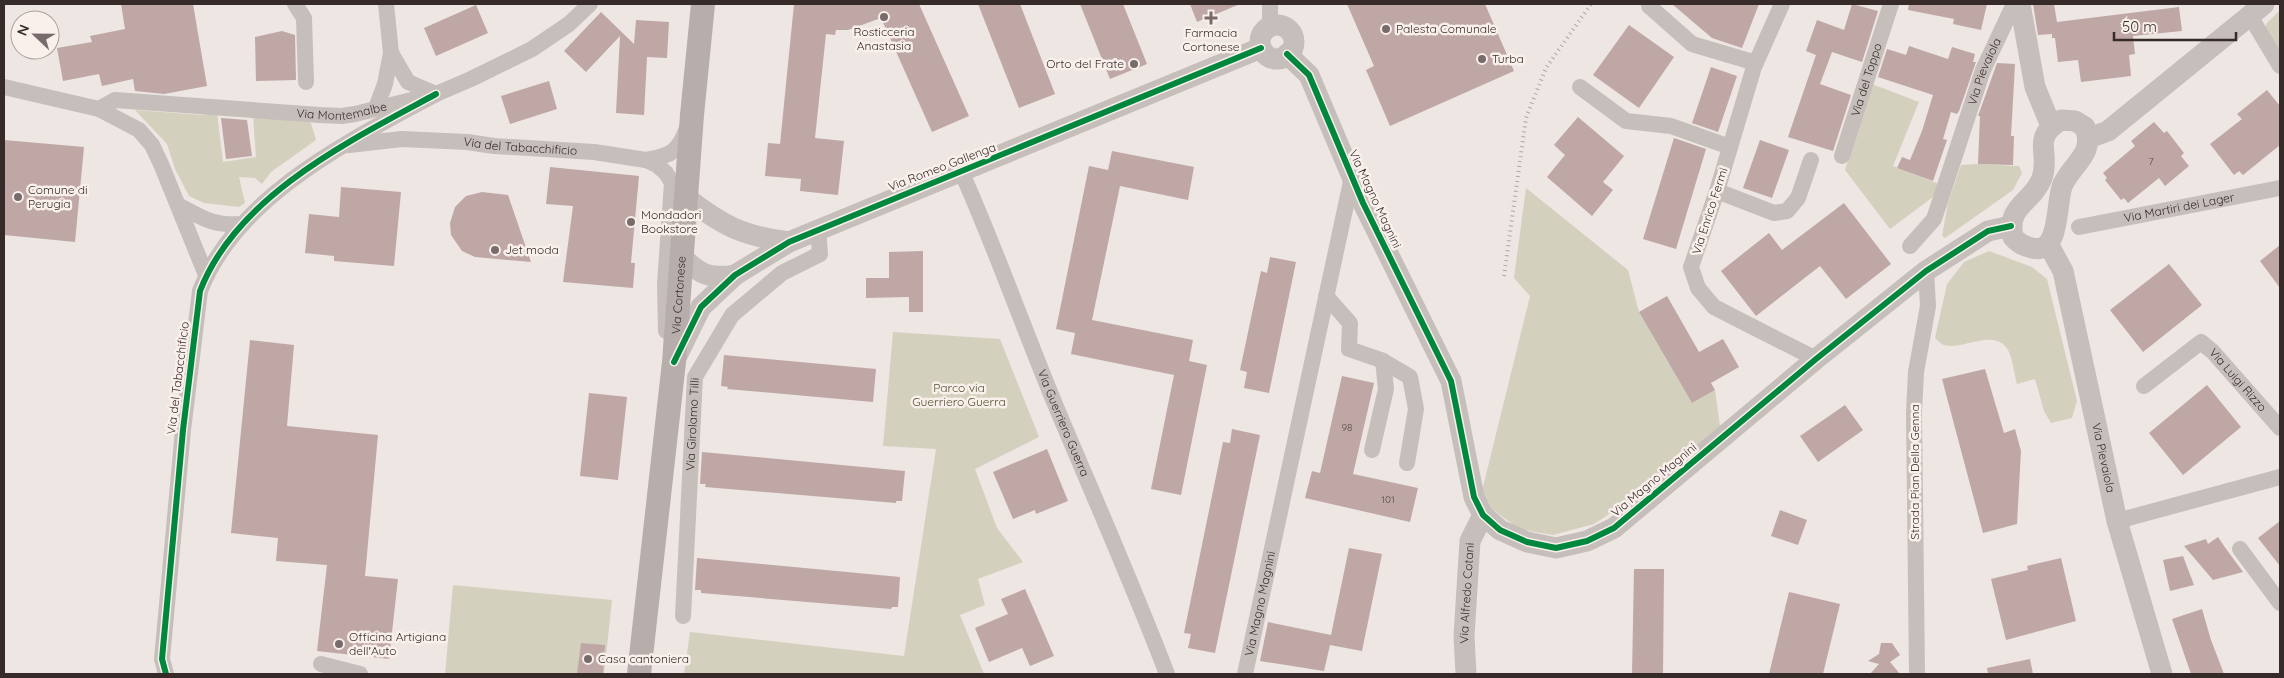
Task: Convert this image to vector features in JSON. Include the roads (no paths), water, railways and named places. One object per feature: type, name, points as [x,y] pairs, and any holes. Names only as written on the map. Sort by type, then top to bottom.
[{"type":"main road","name":"Via Cortonese","points":[[639,674],[674,362],[683,258],[683,183],[704,4]]},
{"type":"street","points":[[295,4],[304,18],[306,82]]},
{"type":"street","points":[[376,108],[385,84],[391,53],[386,4]]},
{"type":"street","name":"Via Montemalbe","points":[[99,109],[115,100],[342,116],[436,94],[532,49],[569,24],[590,4]]},
{"type":"street","points":[[1270,4],[1270,26]]},
{"type":"street","name":"Via Enrico Fermi","points":[[1782,4],[1756,63],[1692,267],[1698,288],[1714,307],[1816,358]]},
{"type":"street","name":"Via del Toppo","points":[[1842,156],[1892,4]]},
{"type":"street","name":"Via Pievaiola","points":[[1910,246],[1934,219],[1983,70],[2014,4]]},
{"type":"street","points":[[2020,4],[2035,87],[2051,126]]},
{"type":"street","points":[[1649,6],[1692,44],[1756,63]]},
{"type":"street","points":[[2089,138],[2108,131],[2257,10],[2280,66]]},
{"type":"street","points":[[1270,26],[1282,26],[1291,33],[1293,44],[1287,54],[1278,58],[1272,58],[1261,48],[1262,33],[1270,26]]},
{"type":"street","name":"Via Romeo Gallenga","points":[[674,362],[701,307],[735,275],[788,242],[1261,48]]},
{"type":"street","points":[[391,53],[408,82],[436,94]]},
{"type":"street","name":"Via Magno Magnini","points":[[1287,54],[1309,75],[1352,177],[1450,381],[1474,497],[1483,515],[1500,530],[1527,542],[1556,548],[1587,541],[1614,528],[1816,358],[1926,271],[1988,231],[2010,226]]},
{"type":"street","points":[[4,87],[99,109],[139,130],[155,152],[206,275]]},
{"type":"street","points":[[1580,87],[1626,121],[1671,126],[1730,147]]},
{"type":"street","points":[[342,146],[436,94]]},
{"type":"street","name":"Via del Tabacchificio","points":[[646,160],[673,152],[682,143],[692,115]]},
{"type":"street","points":[[2061,120],[2074,121],[2084,127],[2089,138],[2086,151],[2069,174],[2058,195],[2057,226],[2053,237],[2048,244],[2037,250],[2018,243],[2013,236],[2010,226],[2011,219],[2019,206],[2036,190],[2042,177],[2044,165],[2042,145],[2045,134],[2051,126],[2061,120]]},
{"type":"street","name":"Via del Tabacchificio","points":[[166,674],[162,659],[184,421],[200,291],[206,275],[223,247],[243,224],[292,178],[342,146],[402,139],[594,152],[646,160],[657,165],[683,183]]},
{"type":"street","points":[[1717,191],[1774,213],[1787,211],[1798,198],[1811,160]]},
{"type":"street","name":"Via Guerriero Guerra","points":[[961,171],[979,211],[1057,409],[1138,598],[1167,674]]},
{"type":"street","name":"Via Magno Magnini","points":[[1245,674],[1352,177]]},
{"type":"street","points":[[683,183],[698,187],[735,230]]},
{"type":"street","points":[[683,183],[704,211],[735,230],[752,236],[788,242]]},
{"type":"street","points":[[674,362],[666,336],[665,284],[683,183]]},
{"type":"street","name":"Via Martiri dei Lager","points":[[2079,227],[2280,188]]},
{"type":"street","points":[[178,205],[203,219],[221,225],[243,224]]},
{"type":"street","name":"Via Girolamo Tilli","points":[[684,616],[695,377],[732,315],[782,273],[820,254],[818,230]]},
{"type":"street","name":"Via Pievaiola","points":[[2048,244],[2062,271],[2117,521],[2162,674]]},
{"type":"street","name":"Via Romeo Gallenga","points":[[683,258],[694,269],[705,275],[719,278],[735,275]]},
{"type":"street","name":"Strada Pian Della Genna","points":[[1917,674],[1914,412],[1916,372],[1928,306],[1926,271]]},
{"type":"street","points":[[1326,296],[1350,324],[1349,349],[1383,361],[1410,377],[1416,409],[1407,463]]},
{"type":"street","name":"Via Luigi Rizzo","points":[[2144,386],[2201,342],[2213,352],[2280,428]]},
{"type":"street","points":[[1372,450],[1386,389],[1383,361]]},
{"type":"street","points":[[2117,521],[2280,476]]},
{"type":"street","name":"Via Alfredo Cotani","points":[[1466,674],[1464,636],[1470,542],[1483,515]]},
{"type":"street","points":[[2240,549],[2280,603]]},
{"type":"street","points":[[322,664],[360,674]]},
{"type":"railway","points":[[1504,276],[1526,118],[1546,68],[1591,4]]},
{"type":"place","name":"Rosticceria Anastasia","points":[[884,17]]},
{"type":"place","name":"Farmacia Cortonese","points":[[1211,18]]},
{"type":"place","name":"Palesta Comunale","points":[[1386,29]]},
{"type":"place","name":"Turba","points":[[1482,59]]},
{"type":"place","name":"Orto del Frate","points":[[1134,64]]},
{"type":"place","name":"Comune di Perugia","points":[[18,197]]},
{"type":"place","name":"Mondadori Bookstore","points":[[631,222]]},
{"type":"place","name":"Jet moda","points":[[495,250]]},
{"type":"place","name":"Officina Artigiana dell'Auto","points":[[339,644]]},
{"type":"place","name":"Casa cantoniera","points":[[588,659]]},
{"type":"park label","name":"Parco via Guerriero Guerra","points":[[959,395]]}]
